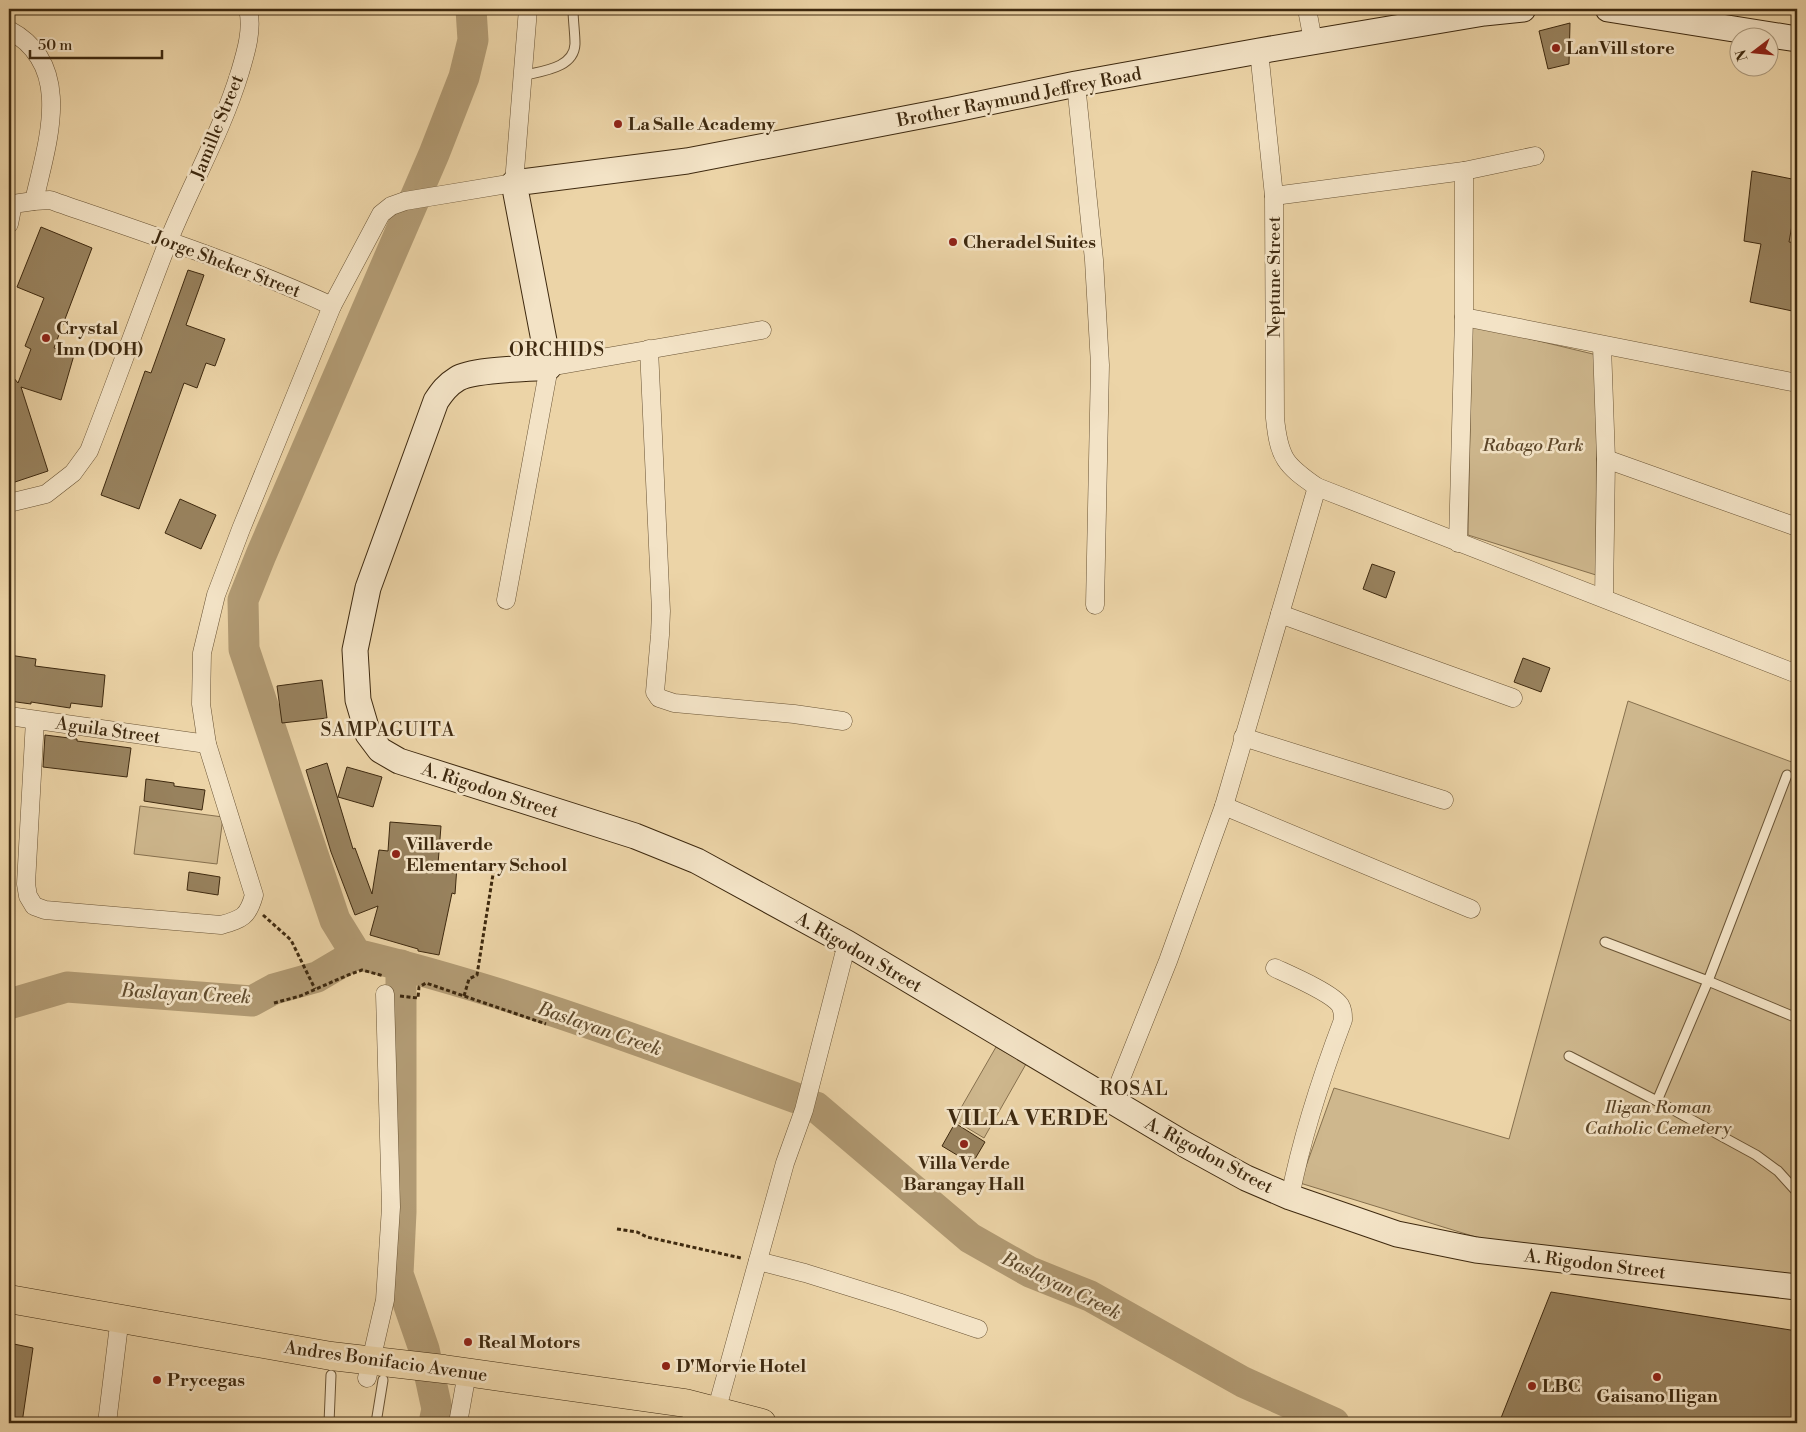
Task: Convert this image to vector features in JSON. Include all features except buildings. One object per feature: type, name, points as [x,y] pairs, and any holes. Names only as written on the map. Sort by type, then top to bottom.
[{"type":"highway","name":"Andres Bonifacio Avenue","points":[[9,1298],[331,1356],[387,1373]]},
{"type":"highway","name":"Andres Bonifacio Avenue","points":[[9,1316],[118,1334],[331,1374],[387,1373],[685,1403],[715,1417],[762,1423]]},
{"type":"highway","name":"Andres Bonifacio Avenue","points":[[455,1380],[689,1423]]},
{"type":"street","name":"Jamille Street","points":[[9,503],[46,494],[74,473],[89,451],[169,241],[233,94],[246,49],[250,17],[248,9]]},
{"type":"street","points":[[506,600],[549,368],[514,183],[521,76],[528,9]]},
{"type":"street","points":[[1307,9],[1314,42]]},
{"type":"street","name":"Brother Raymund Jeffrey Road","points":[[514,183],[687,161],[1259,50],[1484,13],[1524,9]]},
{"type":"street","points":[[1608,9],[1797,39]]},
{"type":"street","points":[[9,30],[29,43],[39,56],[52,91],[52,118],[34,201]]},
{"type":"street","name":"Neptune Street","points":[[1259,50],[1274,196],[1275,418],[1277,442],[1284,460],[1295,472],[1317,487],[1797,674]]},
{"type":"street","points":[[1076,84],[1094,260],[1100,365],[1095,605]]},
{"type":"street","points":[[1274,196],[1464,171],[1535,156]]},
{"type":"street","points":[[1458,543],[1464,317],[1464,171]]},
{"type":"street","points":[[35,720],[26,884],[28,896],[34,906],[45,910],[221,925],[236,920],[250,910],[254,895],[207,744],[201,704],[202,653],[216,595],[240,529],[332,306],[381,214],[391,206],[405,201],[514,183]]},
{"type":"street","name":"Jorge Sheker Street","points":[[9,224],[13,204],[50,200],[169,241],[295,288],[332,306]]},
{"type":"street","points":[[1464,317],[1797,384]]},
{"type":"street","points":[[549,368],[762,330]]},
{"type":"street","points":[[1602,346],[1606,459],[1604,598]]},
{"type":"street","points":[[649,349],[660,611],[655,692],[659,698],[674,703],[794,714],[844,721]]},
{"type":"street","name":"A. Rigodon Street","points":[[549,368],[480,373],[458,378],[444,389],[436,401],[368,588],[355,650],[358,700],[368,734],[380,750],[399,761],[635,836],[697,861],[847,943],[1186,1146],[1246,1178],[1290,1197],[1397,1234],[1476,1250],[1797,1287]]},
{"type":"street","points":[[1606,459],[1797,527]]},
{"type":"street","points":[[1112,1101],[1168,962],[1224,806],[1317,487]]},
{"type":"street","points":[[1280,614],[1513,698]]},
{"type":"street","name":"Aguila Street","points":[[9,716],[207,744]]},
{"type":"street","points":[[1243,737],[1444,800]]},
{"type":"street","points":[[1224,806],[1471,909]]},
{"type":"street","points":[[715,1417],[785,1163],[804,1110],[847,943]]},
{"type":"street","points":[[1275,968],[1330,996],[1339,1003],[1343,1011],[1343,1020],[1299,1150],[1290,1197]]},
{"type":"street","points":[[385,994],[391,1206],[386,1300],[387,1373]]},
{"type":"street","points":[[758,1261],[805,1273],[978,1329]]},
{"type":"street","points":[[107,1423],[118,1334]]},
{"type":"street","points":[[455,1380],[458,1423]]},
{"type":"lane","points":[[521,76],[556,68],[568,62],[575,47],[572,9]]},
{"type":"lane","points":[[1658,1101],[1708,980],[1787,775]]},
{"type":"lane","points":[[1604,942],[1708,980],[1797,1018]]},
{"type":"lane","points":[[1569,1056],[1658,1101],[1756,1155],[1778,1171],[1797,1192]]},
{"type":"lane","points":[[376,1423],[387,1373]]},
{"type":"lane","points":[[329,1423],[331,1374]]},
{"type":"path","points":[[464,994],[469,979],[477,975],[494,868]]},
{"type":"path","points":[[252,905],[291,940],[314,987]]},
{"type":"path","points":[[274,1003],[300,996],[314,987],[362,970],[385,976]]},
{"type":"path","points":[[414,997],[418,998],[419,987],[426,983],[464,994],[546,1024]]},
{"type":"path","points":[[617,1229],[637,1232],[647,1237],[729,1257],[758,1261]]},
{"type":"green space","name":"Rabago Park","points":[[1472,325],[1597,355],[1596,575],[1468,535]]},
{"type":"green space","name":"Iligan Roman Catholic Cemetery","points":[[1628,701],[1797,764],[1797,1276],[1492,1242],[1300,1183],[1334,1088],[1509,1139]]},
{"type":"green space","points":[[140,806],[223,817],[217,864],[134,854]]},
{"type":"green space","points":[[996,1047],[1026,1064],[984,1138],[954,1120]]},
{"type":"waterway","points":[[471,9],[473,40],[464,77],[434,154],[243,600],[244,649],[335,920],[356,954],[412,968],[523,1001],[796,1098]]},
{"type":"waterway","name":"Baslayan Creek","points":[[9,1004],[67,987],[252,1001],[274,989],[317,977],[356,954]]},
{"type":"waterway","points":[[401,965],[401,1212],[398,1274],[424,1349],[437,1409],[434,1423]]},
{"type":"waterway","name":"Baslayan Creek","points":[[816,1107],[970,1238],[1030,1272],[1090,1296],[1243,1382],[1334,1423]]},
{"type":"place","name":"LanVill store","points":[[1556,48]]},
{"type":"place","name":"La Salle Academy","points":[[618,124]]},
{"type":"place","name":"Cheradel Suites","points":[[953,242]]},
{"type":"place","name":"Crystal Inn (DOH)","points":[[46,338]]},
{"type":"place","name":"Villaverde Elementary School","points":[[396,854]]},
{"type":"place","name":"Villa Verde Barangay Hall","points":[[964,1144]]},
{"type":"place","name":"Real Motors","points":[[468,1342]]},
{"type":"place","name":"D'Morvie Hotel","points":[[666,1366]]},
{"type":"place","name":"Gaisano Iligan","points":[[1657,1377]]},
{"type":"place","name":"Prycegas","points":[[157,1380]]},
{"type":"place","name":"LBC","points":[[1532,1386]]},
{"type":"district","name":"ORCHIDS","points":[[557,349]]},
{"type":"district","name":"SAMPAGUITA","points":[[388,729]]},
{"type":"district","name":"ROSAL","points":[[1134,1088]]},
{"type":"district","name":"VILLA VERDE","points":[[1028,1117]]}]
